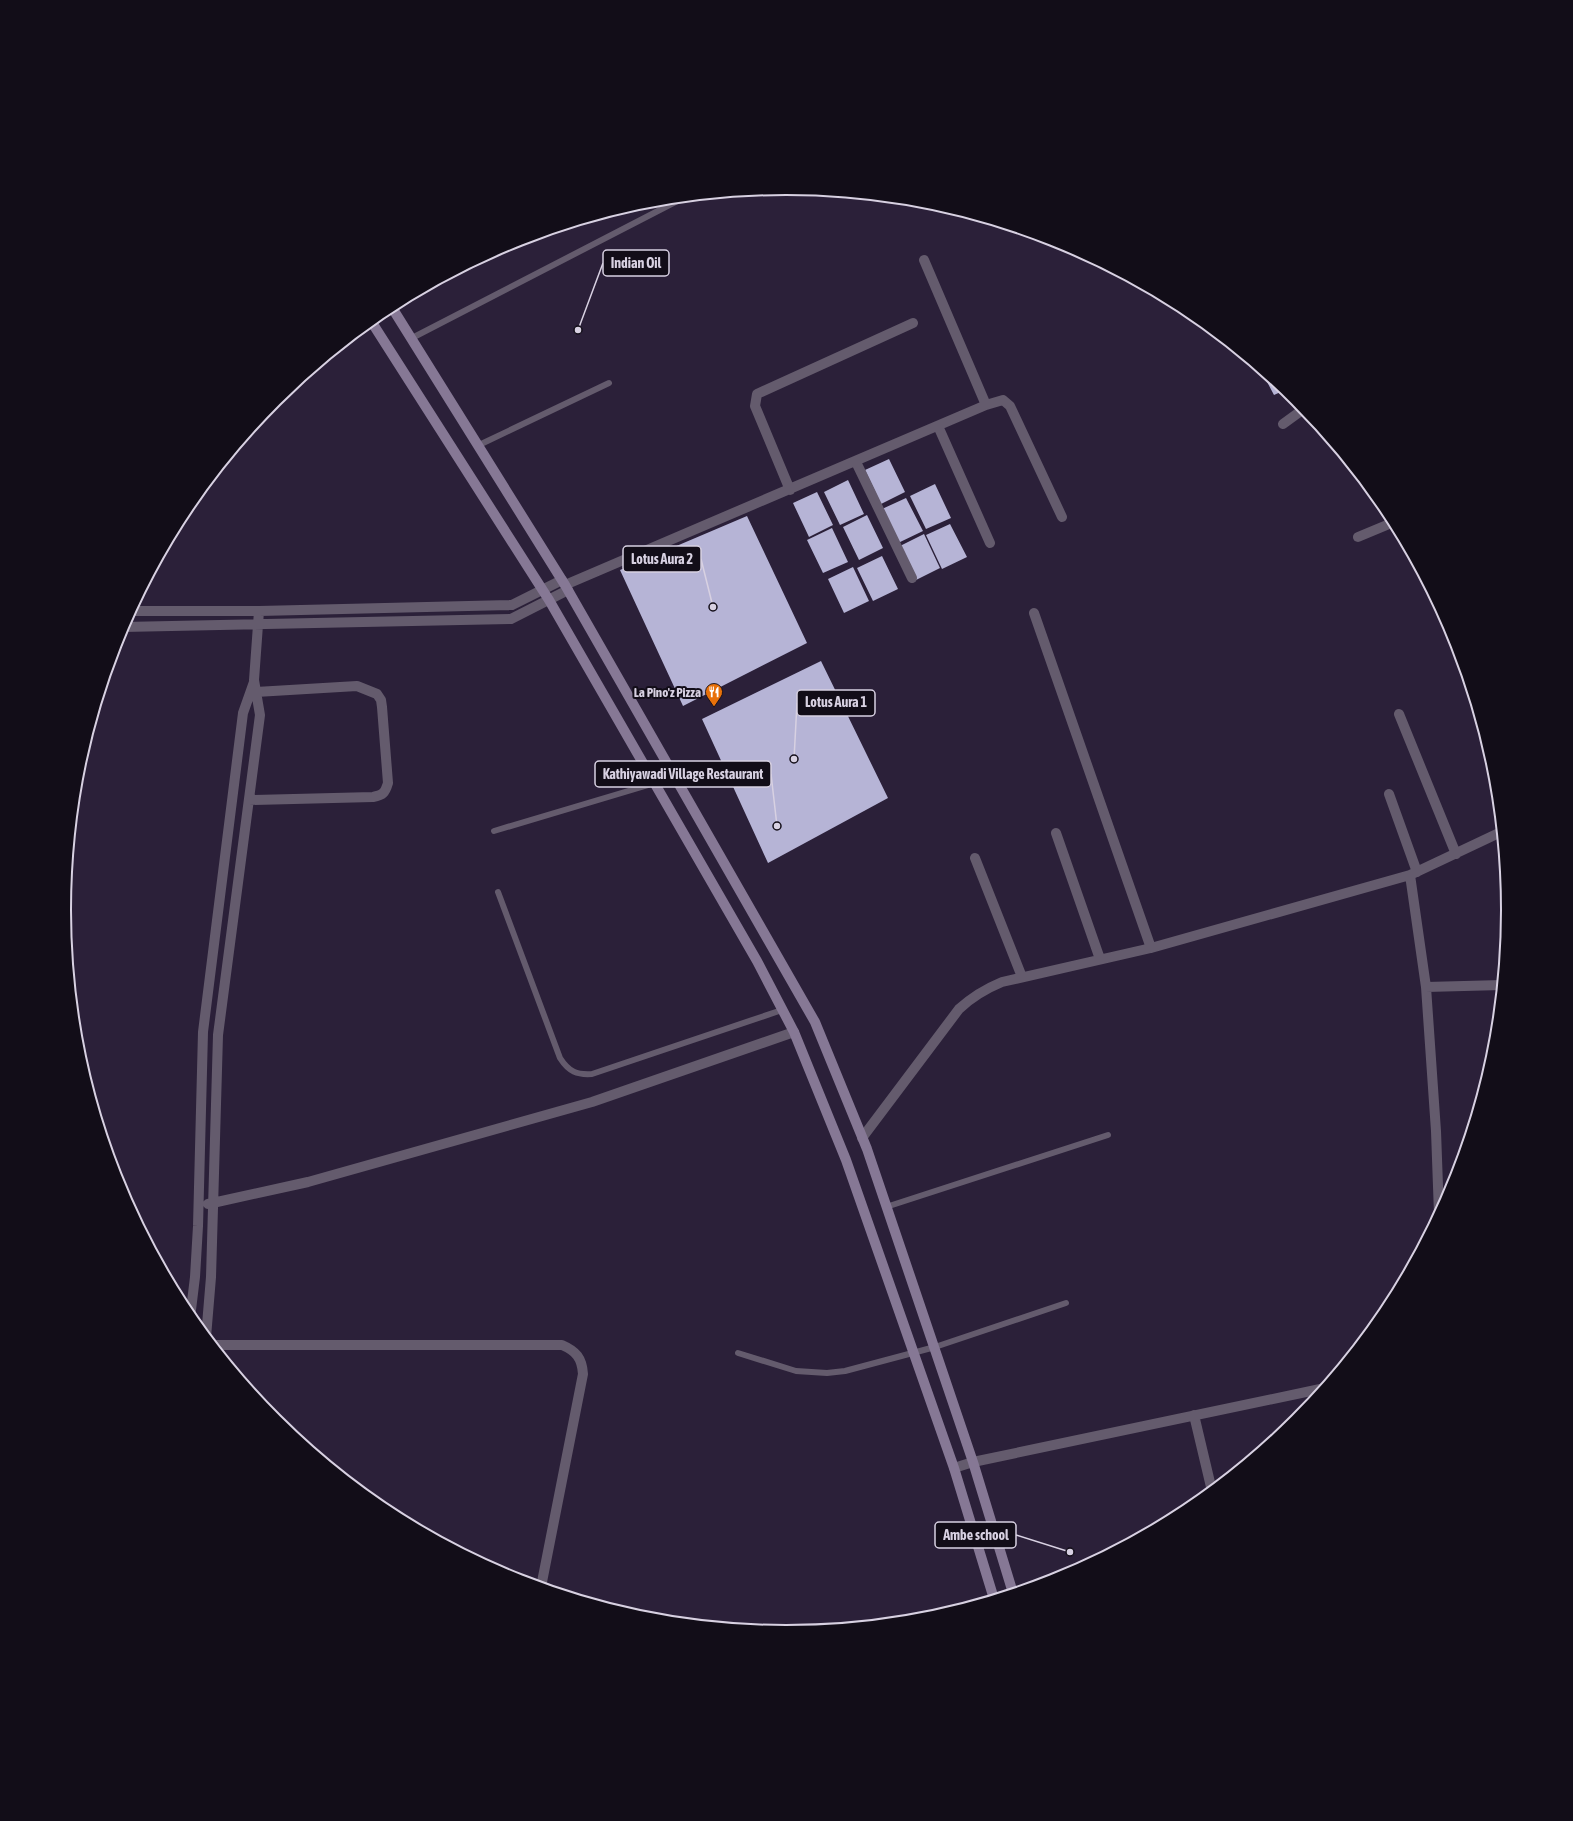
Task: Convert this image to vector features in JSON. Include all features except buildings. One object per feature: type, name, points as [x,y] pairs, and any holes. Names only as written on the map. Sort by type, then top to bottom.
[{"type":"main road","points":[[395,312],[565,585],[815,1022],[862,1138],[935,1347],[973,1462],[1012,1589]]},
{"type":"main road","points":[[374,326],[549,600],[757,961],[794,1032],[846,1160],[914,1352],[954,1468],[993,1595]]},
{"type":"street","points":[[924,260],[986,405]]},
{"type":"street","points":[[790,490],[755,406],[757,394],[913,323]]},
{"type":"street","points":[[137,611],[259,611],[512,605],[542,590],[565,585],[856,462],[986,405],[1003,400],[1010,406],[1062,517]]},
{"type":"street","points":[[1283,424],[1299,412]]},
{"type":"street","points":[[938,426],[990,543]]},
{"type":"street","points":[[856,462],[912,578]]},
{"type":"street","points":[[1358,537],[1388,524]]},
{"type":"street","points":[[130,627],[511,619],[549,600],[565,585]]},
{"type":"street","points":[[207,1329],[212,1277],[218,1035],[260,715],[254,680],[259,611]]},
{"type":"street","points":[[1034,613],[1151,948]]},
{"type":"street","points":[[191,1307],[195,1277],[203,1032],[243,713],[254,680]]},
{"type":"street","points":[[249,800],[373,797],[382,795],[386,791],[388,783],[382,707],[381,700],[377,694],[357,686],[256,692]]},
{"type":"street","points":[[1399,714],[1456,854]]},
{"type":"street","points":[[1389,794],[1414,873],[1426,987],[1436,1131],[1439,1204]]},
{"type":"street","points":[[1056,833],[1100,959]]},
{"type":"street","points":[[862,1138],[959,1009],[970,999],[985,990],[1002,982],[1151,948],[1414,873],[1497,834]]},
{"type":"street","points":[[975,858],[1022,977]]},
{"type":"street","points":[[1426,987],[1498,985]]},
{"type":"street","points":[[198,1206],[213,1204],[308,1182],[592,1102],[794,1032]]},
{"type":"street","points":[[218,1344],[562,1345],[572,1349],[579,1356],[583,1374],[542,1583]]},
{"type":"street","points":[[954,1468],[973,1462],[1317,1390]]},
{"type":"street","points":[[1194,1415],[1211,1486]]},
{"type":"lane","points":[[412,338],[669,205]]},
{"type":"lane","points":[[479,445],[609,383]]},
{"type":"lane","points":[[494,831],[655,783]]},
{"type":"lane","points":[[498,892],[560,1058],[566,1067],[573,1073],[592,1074],[782,1010]]},
{"type":"lane","points":[[886,1206],[1108,1135]]},
{"type":"lane","points":[[738,1353],[796,1371],[845,1371],[935,1347],[1066,1303]]},
{"type":"place","name":"Indian Oil","points":[[578,330]]},
{"type":"place","name":"Lotus Aura 2","points":[[713,607]]},
{"type":"place","name":"La Pino'z Pizza","points":[[714,707]]},
{"type":"place","name":"Lotus Aura 1","points":[[794,759]]},
{"type":"place","name":"Kathiyawadi Village Restaurant","points":[[777,826]]},
{"type":"place","name":"Ambe school","points":[[1070,1552]]}]
